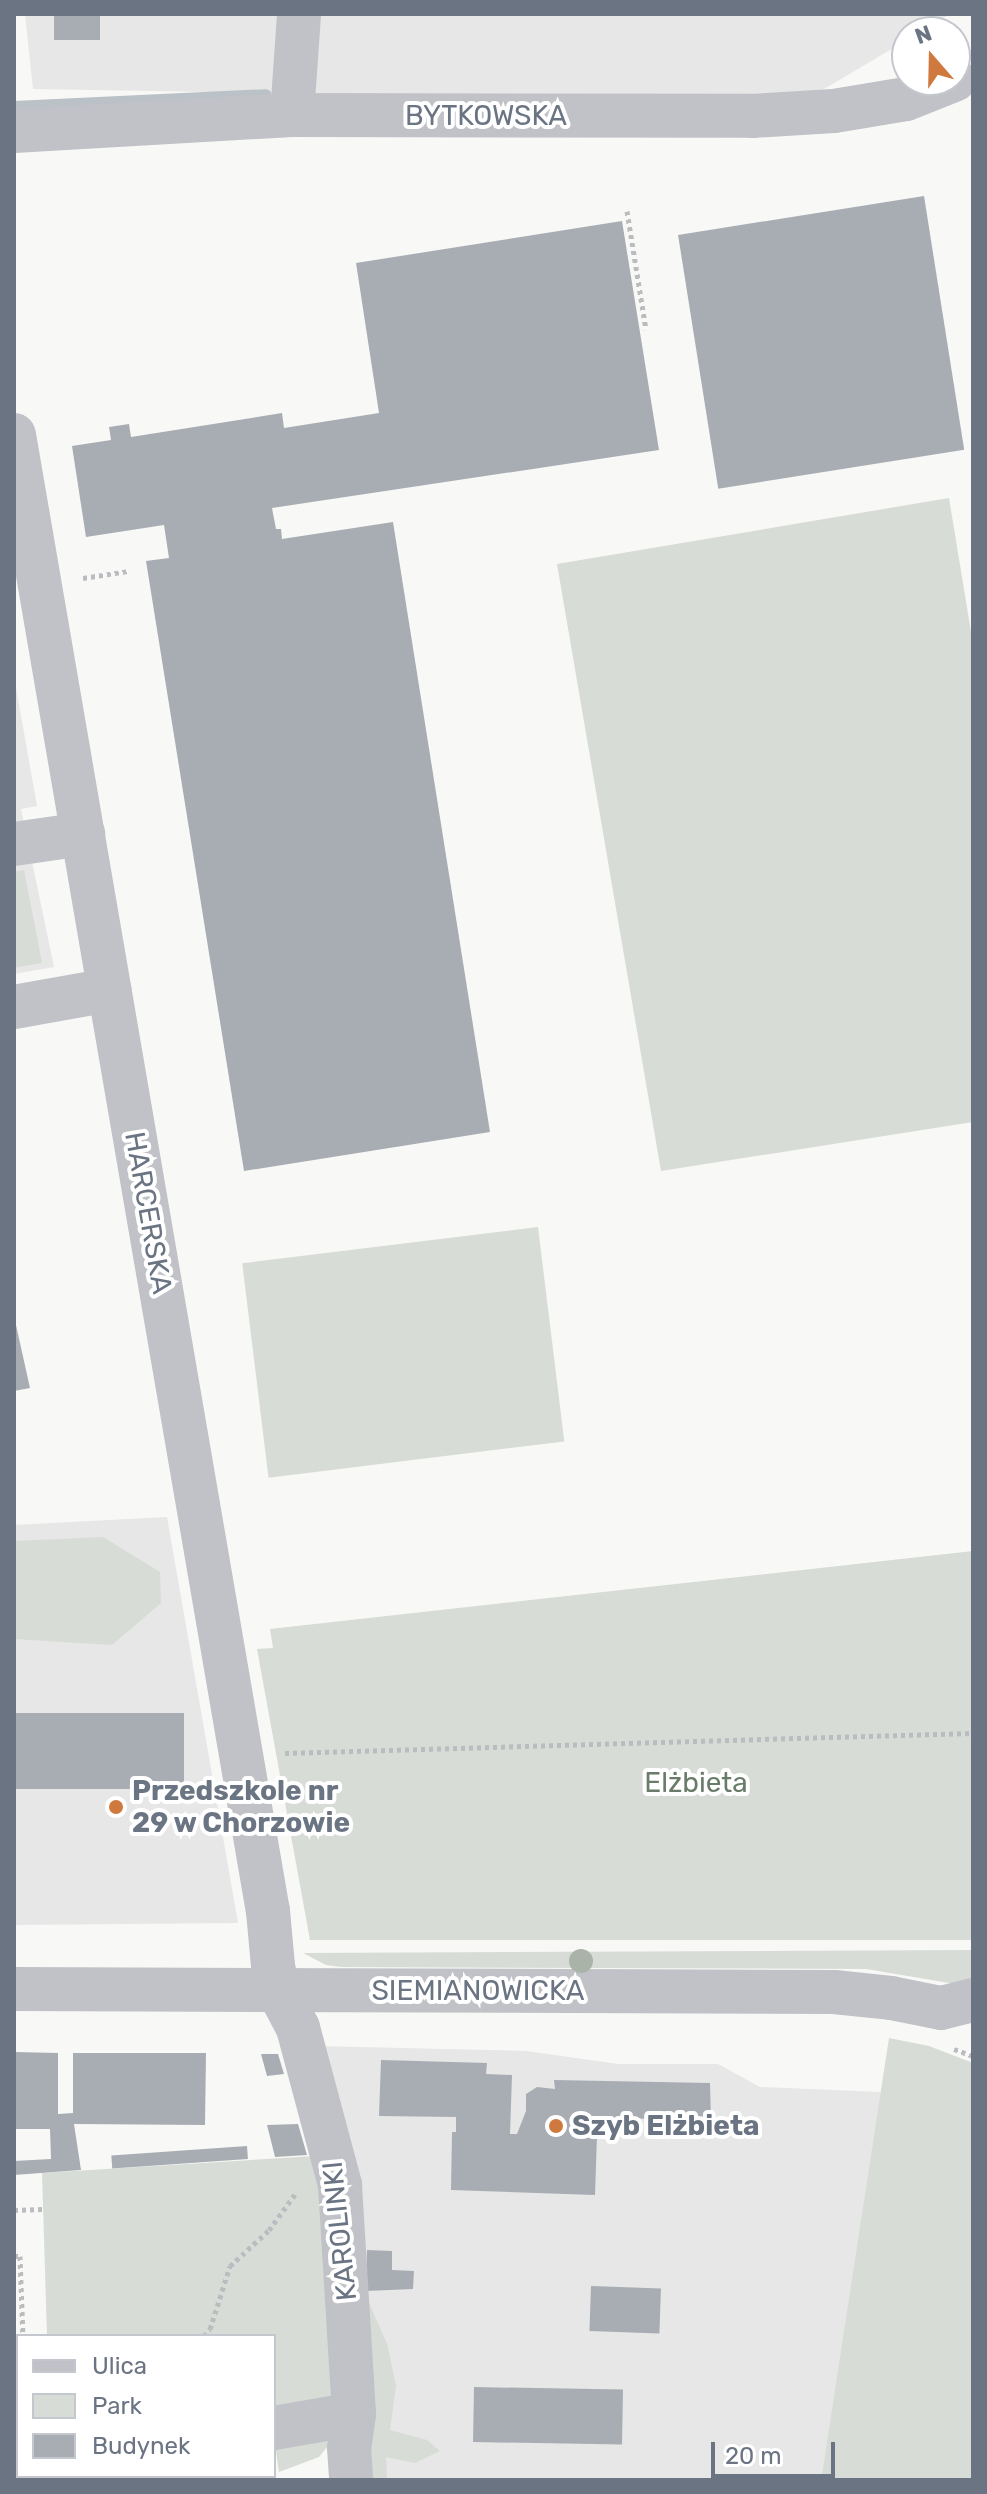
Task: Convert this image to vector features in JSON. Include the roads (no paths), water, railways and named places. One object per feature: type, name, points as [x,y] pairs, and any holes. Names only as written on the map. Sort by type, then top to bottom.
[{"type":"street","points":[[292,115],[299,14]]},
{"type":"street","name":"BYTKOWSKA","points":[[14,131],[292,115],[752,116],[834,111],[914,96]]},
{"type":"street","name":"HARCERSKA","points":[[14,435],[268,1911],[278,1990]]},
{"type":"street","points":[[14,844],[83,834]]},
{"type":"street","points":[[14,1007],[109,990]]},
{"type":"street","name":"SIEMIANOWICKA","points":[[14,1989],[834,1992],[891,1998],[962,2014]]},
{"type":"street","name":"KAROLINKI","points":[[278,1990],[298,2028],[340,2185],[354,2414],[349,2448],[351,2480]]},
{"type":"street","points":[[276,2428],[354,2414]]},
{"type":"waterway","points":[[14,107],[266,95]]},
{"type":"place","name":"Przedszkole nr 29 w Chorzowie","points":[[116,1807]]},
{"type":"place","name":"Szyb Elżbieta","points":[[556,2126]]},
{"type":"park label","name":"Elżbieta","points":[[696,1783]]}]
